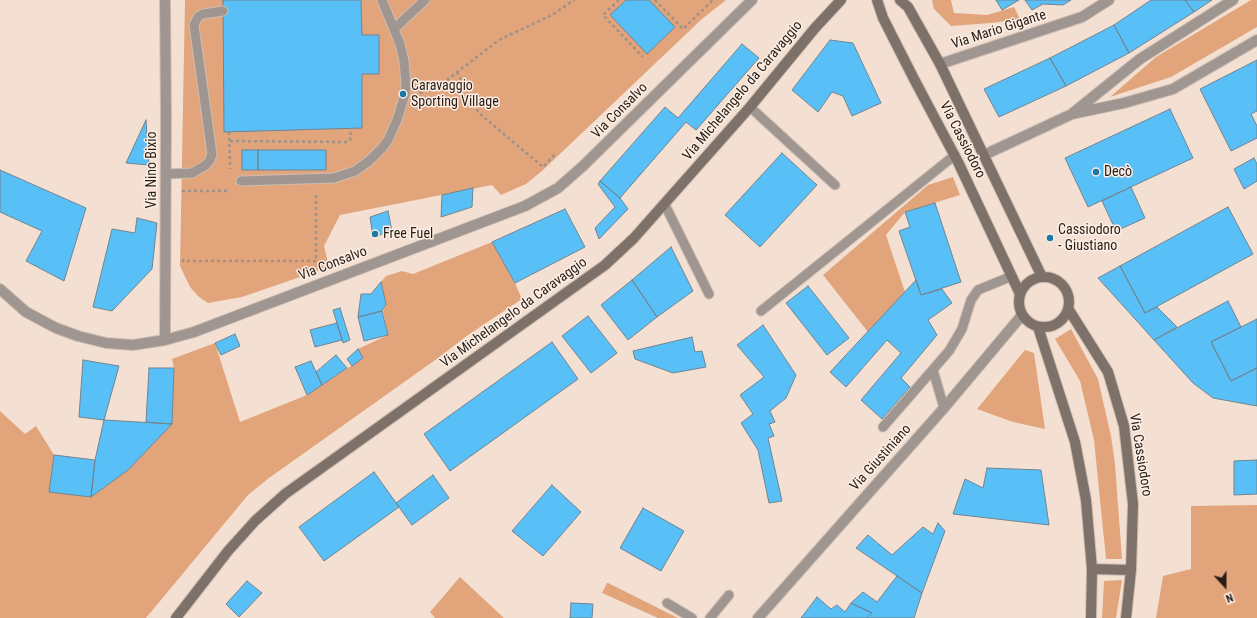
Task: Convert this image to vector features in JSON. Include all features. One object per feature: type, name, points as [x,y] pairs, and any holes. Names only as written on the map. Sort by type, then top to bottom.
[{"type":"main road","name":"Via Michelangelo da Caravaggio","points":[[176,618],[228,551],[255,521],[285,494],[605,265],[634,238],[665,205],[750,107],[815,28],[841,0]]},
{"type":"main road","name":"Via Cassiodoro","points":[[877,0],[883,18],[955,155],[1020,294]]},
{"type":"main road","name":"Via Cassiodoro","points":[[900,0],[908,7],[940,64],[1042,277]]},
{"type":"main road","points":[[1042,277],[1051,277],[1059,281],[1065,287],[1070,301],[1069,310],[1062,320],[1055,325],[1046,328],[1038,327],[1028,322],[1022,315],[1019,303],[1020,294],[1024,286],[1031,280],[1042,277]]},
{"type":"main road","name":"Via Cassiodoro","points":[[1069,310],[1108,372],[1124,426],[1133,504],[1126,618]]},
{"type":"main road","points":[[1038,327],[1075,442],[1086,500],[1092,569],[1091,618]]},
{"type":"main road","points":[[1092,569],[1130,570]]},
{"type":"street","name":"Via Nino Bixio","points":[[165,0],[165,340]]},
{"type":"street","name":"Via Consalvo","points":[[0,289],[26,312],[56,328],[78,336],[106,343],[133,345],[165,340],[194,332],[526,206],[558,188],[583,166],[752,0]]},
{"type":"street","name":"Via Mario Gigante","points":[[940,64],[1082,17],[1110,0]]},
{"type":"street","points":[[1072,114],[1140,59],[1232,0]]},
{"type":"street","points":[[984,155],[1072,114],[1124,103],[1173,88],[1257,40]]},
{"type":"street","name":"Via Giustiniano","points":[[764,616],[944,408],[1022,315]]},
{"type":"lane","points":[[241,181],[316,180],[334,178],[348,174],[362,166],[373,158],[382,148],[391,134],[397,120],[404,100],[406,84],[402,52],[382,0]]},
{"type":"lane","points":[[394,29],[425,0]]},
{"type":"lane","points":[[166,174],[192,173],[206,166],[210,160],[212,154],[194,25],[198,17],[203,14],[223,11]]},
{"type":"lane","points":[[750,107],[835,185]]},
{"type":"lane","points":[[762,311],[955,155]]},
{"type":"lane","points":[[665,205],[709,294]]},
{"type":"lane","points":[[884,427],[949,351],[962,329],[971,300],[978,290],[1012,276]]},
{"type":"lane","points":[[933,370],[944,408]]},
{"type":"lane","points":[[710,618],[729,595]]},
{"type":"lane","points":[[667,603],[692,618]]},
{"type":"path","points":[[404,100],[439,86],[499,40],[552,15],[574,0]]},
{"type":"path","points":[[618,0],[603,15],[643,57]]},
{"type":"path","points":[[656,0],[683,29],[713,0]]},
{"type":"path","points":[[457,72],[474,106],[480,114],[543,167],[556,153]]},
{"type":"path","points":[[230,141],[347,142],[351,137],[350,128]]},
{"type":"path","points":[[229,132],[230,175]]},
{"type":"path","points":[[183,253],[183,261],[316,261],[316,180]]},
{"type":"path","points":[[183,199],[183,191],[230,191],[230,186]]},
{"type":"shaded area","name":"Caravaggio Sporting Village","points":[[185,0],[726,0],[702,19],[543,170],[526,184],[501,195],[492,185],[340,215],[324,246],[329,267],[242,297],[208,303],[199,297],[190,287],[180,266]]},
{"type":"shaded area","points":[[932,0],[951,0],[954,13],[987,15],[1014,7],[1020,19],[951,26],[934,9]]},
{"type":"shaded area","points":[[1251,0],[1257,0],[1257,27],[1171,77],[1110,97],[1156,57]]},
{"type":"shaded area","points":[[953,177],[960,195],[905,212],[886,235],[905,292],[868,332],[823,275],[928,185]]},
{"type":"shaded area","points":[[492,242],[515,283],[522,299],[468,335],[269,478],[248,495],[146,618],[0,618],[0,411],[25,434],[36,426],[54,455],[49,492],[91,497],[128,470],[172,424],[174,368],[172,359],[215,343],[240,422],[307,395],[363,358],[358,349],[388,335],[383,312],[386,304],[381,282],[386,276],[402,271],[413,274]]},
{"type":"shaded area","points":[[1071,329],[1098,379],[1111,436],[1115,464],[1122,559],[1106,559],[1094,440],[1080,381],[1055,339]]},
{"type":"shaded area","points":[[1025,350],[1034,353],[1045,429],[1013,422],[977,409]]},
{"type":"shaded area","points":[[1257,505],[1257,618],[1156,618],[1163,576],[1191,569],[1191,506]]},
{"type":"shaded area","points":[[460,577],[504,618],[435,618],[430,612]]},
{"type":"shaded area","points":[[1122,580],[1116,618],[1102,618],[1104,581]]},
{"type":"shaded area","points":[[607,583],[678,618],[658,618],[602,593]]},
{"type":"building","points":[[223,0],[361,0],[362,35],[379,35],[379,74],[362,74],[362,128],[224,132]]},
{"type":"building","points":[[626,0],[649,0],[675,27],[647,54],[610,15]]},
{"type":"building","points":[[996,0],[1019,0],[1002,10]]},
{"type":"building","points":[[1025,0],[1071,0],[1063,5],[1043,4],[1032,10]]},
{"type":"building","points":[[1151,0],[1185,0],[1194,12],[1129,53],[1114,25]]},
{"type":"building","points":[[1185,0],[1212,0],[1194,12]]},
{"type":"building","points":[[1114,25],[1129,53],[1066,86],[1050,58]]},
{"type":"building","points":[[830,40],[853,43],[881,103],[852,116],[843,96],[832,92],[818,112],[792,90]]},
{"type":"building","points":[[742,44],[759,58],[696,130],[686,122],[620,198],[600,181],[665,107],[678,118]]},
{"type":"building","points":[[1050,58],[1066,86],[999,117],[984,89]]},
{"type":"building","points":[[1257,60],[1257,111],[1251,114],[1257,126],[1257,138],[1231,151],[1200,89]]},
{"type":"building","points":[[1170,109],[1193,158],[1088,207],[1065,158]]},
{"type":"building","points":[[146,120],[149,165],[126,163]]},
{"type":"building","points":[[242,150],[258,150],[258,170],[242,170]]},
{"type":"building","points":[[258,150],[326,150],[326,170],[258,170]]},
{"type":"building","points":[[782,153],[817,185],[760,247],[725,215]]},
{"type":"building","points":[[1254,158],[1257,164],[1257,181],[1244,189],[1234,169]]},
{"type":"building","points":[[0,170],[86,208],[64,281],[26,261],[42,231],[0,212]]},
{"type":"building","points":[[600,181],[620,198],[628,209],[599,239],[595,228],[615,207],[598,184]]},
{"type":"building","points":[[1131,187],[1145,218],[1116,231],[1102,201]]},
{"type":"building","points":[[473,188],[472,207],[441,217],[442,195]]},
{"type":"building","points":[[935,203],[961,282],[921,295],[899,231],[910,227],[905,212]]},
{"type":"building","points":[[1228,207],[1253,254],[1145,313],[1120,266]]},
{"type":"building","points":[[565,209],[585,247],[515,283],[492,242]]},
{"type":"building","points":[[388,211],[392,231],[373,237],[370,217]]},
{"type":"building","points":[[137,218],[157,223],[152,269],[112,311],[93,307],[112,229],[135,233]]},
{"type":"building","points":[[671,247],[693,291],[657,317],[632,280]]},
{"type":"building","points":[[1120,266],[1145,313],[1157,307],[1177,327],[1154,340],[1098,278]]},
{"type":"building","points":[[632,280],[657,317],[628,340],[601,305]]},
{"type":"building","points":[[916,280],[921,295],[942,289],[952,303],[928,320],[937,335],[901,378],[910,387],[882,419],[861,400],[901,353],[887,340],[846,387],[830,372]]},
{"type":"building","points":[[381,282],[386,304],[382,311],[358,317],[361,294],[371,294]]},
{"type":"building","points":[[808,286],[849,338],[827,355],[786,303]]},
{"type":"building","points":[[1228,301],[1241,327],[1211,342],[1231,381],[1257,368],[1257,406],[1213,398],[1193,383],[1154,340]]},
{"type":"building","points":[[340,308],[350,340],[343,343],[333,310]]},
{"type":"building","points":[[382,311],[388,335],[364,341],[358,317]]},
{"type":"building","points":[[588,316],[617,353],[591,373],[562,336]]},
{"type":"building","points":[[1257,319],[1257,368],[1231,381],[1211,342]]},
{"type":"building","points":[[337,323],[342,340],[315,347],[310,330]]},
{"type":"building","points":[[763,325],[796,375],[786,398],[770,411],[775,422],[769,424],[774,436],[768,438],[782,501],[769,503],[758,450],[741,423],[753,414],[740,395],[764,377],[737,345]]},
{"type":"building","points":[[235,334],[240,346],[221,355],[215,343]]},
{"type":"building","points":[[692,337],[695,352],[702,351],[706,367],[673,373],[635,359],[633,351]]},
{"type":"building","points":[[552,342],[578,379],[450,471],[424,434]]},
{"type":"building","points":[[358,349],[363,358],[352,366],[347,359]]},
{"type":"building","points":[[336,355],[347,368],[322,385],[316,372]]},
{"type":"building","points":[[83,360],[119,366],[104,420],[79,417]]},
{"type":"building","points":[[311,361],[322,385],[307,395],[295,367]]},
{"type":"building","points":[[149,368],[174,368],[172,424],[146,422]]},
{"type":"building","points":[[104,420],[172,424],[128,470],[91,497],[95,460]]},
{"type":"building","points":[[54,455],[95,460],[91,497],[49,492]]},
{"type":"building","points":[[1257,460],[1257,494],[1234,495],[1234,461]]},
{"type":"building","points":[[987,468],[1041,470],[1049,525],[953,514],[965,479],[983,488]]},
{"type":"building","points":[[374,472],[399,507],[324,561],[299,527]]},
{"type":"building","points":[[433,475],[449,498],[412,525],[396,503]]},
{"type":"building","points":[[552,485],[581,512],[543,556],[512,531]]},
{"type":"building","points":[[643,508],[684,531],[661,571],[620,548]]},
{"type":"building","points":[[938,523],[945,531],[922,593],[856,548],[868,535],[892,555],[923,527],[933,534]]},
{"type":"building","points":[[897,576],[922,593],[914,618],[867,618],[872,613],[851,603],[863,592],[877,602]]},
{"type":"building","points":[[247,581],[262,593],[239,617],[226,604]]},
{"type":"building","points":[[817,597],[831,609],[837,605],[845,612],[851,603],[872,613],[867,618],[801,618]]},
{"type":"building","points":[[571,603],[593,604],[592,618],[570,618]]},
{"type":"place","name":"Caravaggio Sporting Village","points":[[403,94]]},
{"type":"place","name":"Decò","points":[[1096,172]]},
{"type":"place","name":"Free Fuel","points":[[375,234]]},
{"type":"place","name":"Cassiodoro - Giustiano","points":[[1050,238]]}]
